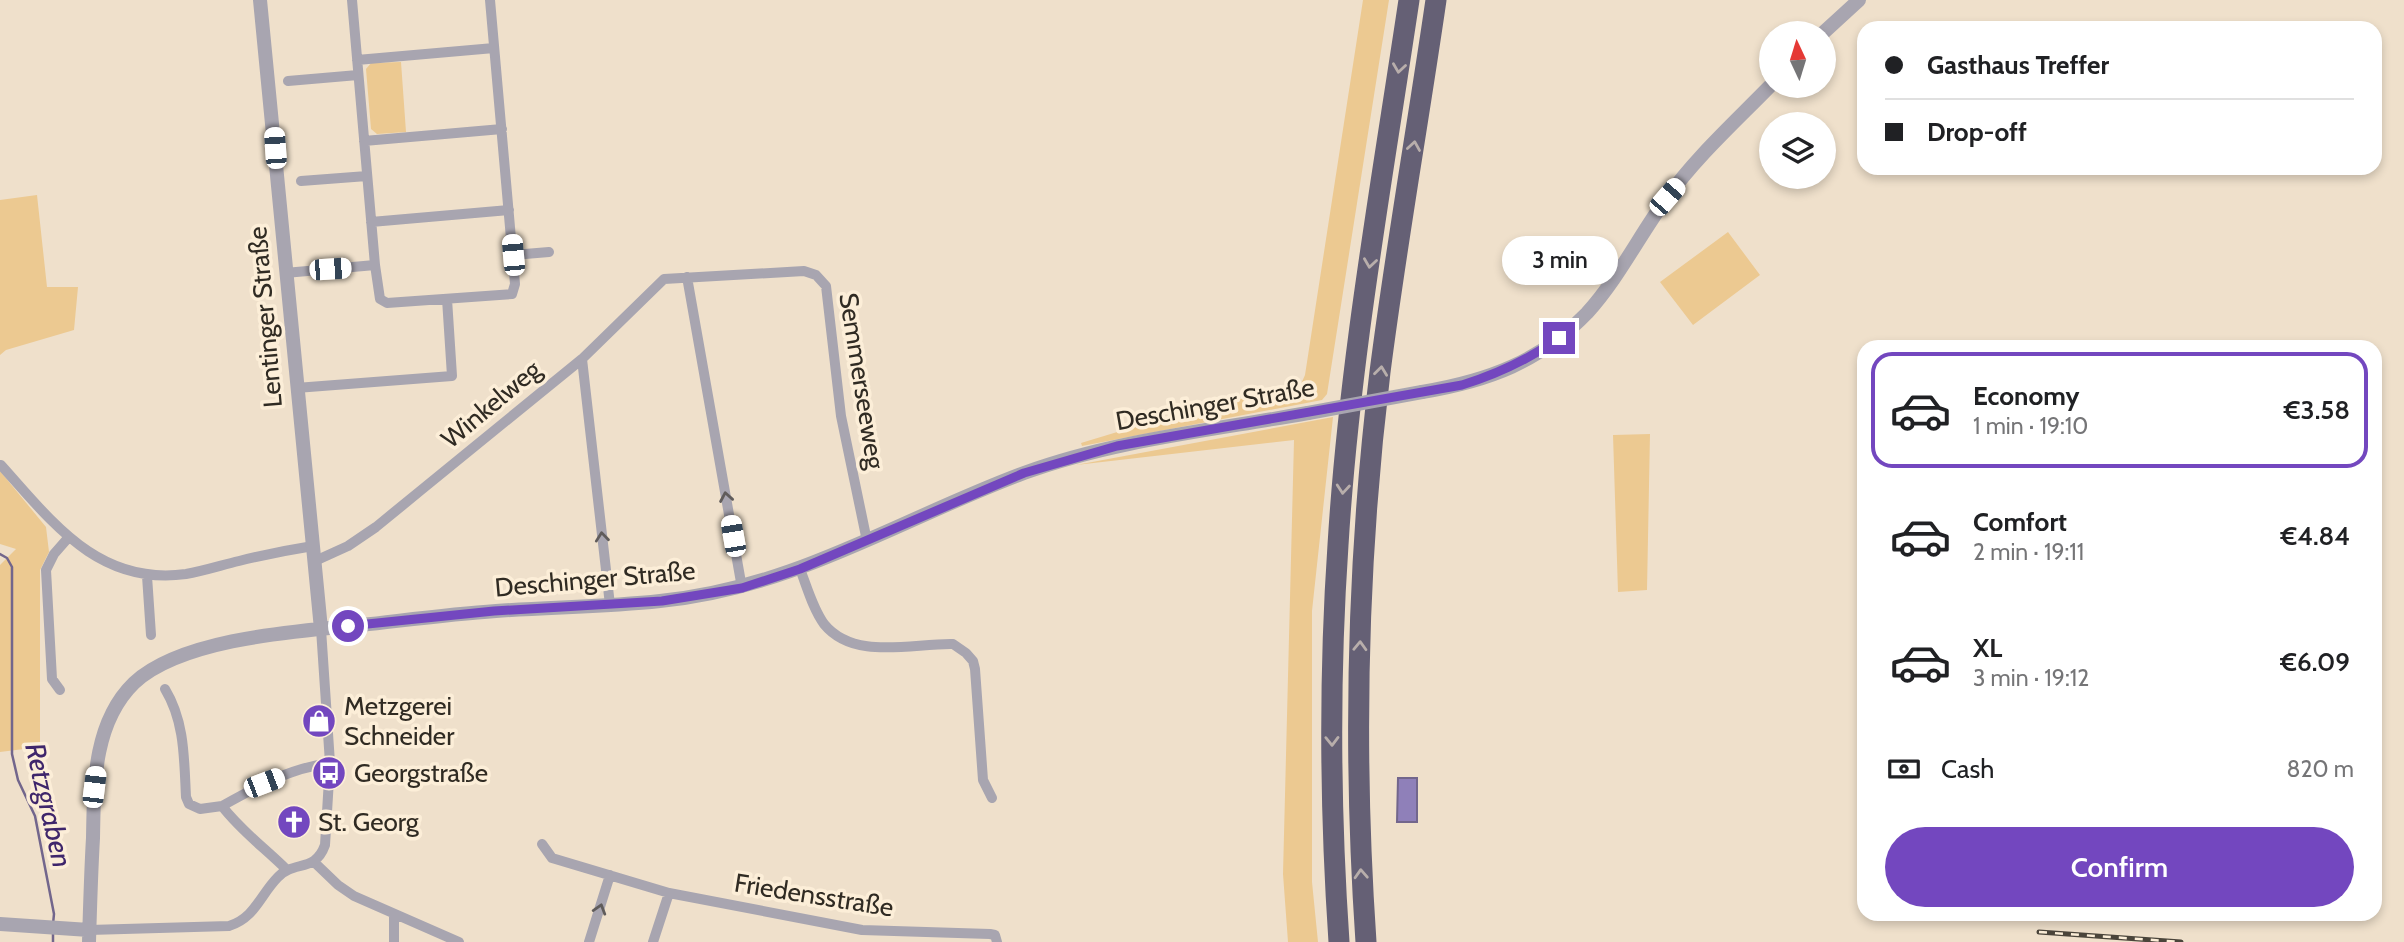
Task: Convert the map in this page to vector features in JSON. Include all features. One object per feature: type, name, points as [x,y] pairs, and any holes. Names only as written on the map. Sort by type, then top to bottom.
[{"type":"highway","points":[[1339,942],[1334,867],[1332,706],[1338,545],[1354,369],[1409,0]]},
{"type":"highway","points":[[1366,942],[1360,865],[1358,705],[1364,546],[1380,372],[1436,0]]},
{"type":"street","name":"Lentinger Straße","points":[[260,0],[321,629]]},
{"type":"street","points":[[352,0],[375,265],[380,299],[387,303],[512,294],[515,284],[513,255],[490,0]]},
{"type":"street","points":[[1836,21],[1858,0]]},
{"type":"street","points":[[357,60],[494,47]]},
{"type":"street","points":[[288,81],[358,75]]},
{"type":"street","name":"Deschinger Straße","points":[[89,936],[94,787],[98,752],[106,726],[118,703],[134,684],[155,668],[190,653],[231,642],[321,629],[494,611],[662,601],[742,588],[800,569],[1024,473],[1067,459],[1117,446],[1462,385],[1501,373],[1531,358],[1559,338],[1588,311],[1667,197],[1759,98]]},
{"type":"street","points":[[364,141],[502,129]]},
{"type":"street","points":[[301,181],[367,176]]},
{"type":"street","points":[[372,222],[509,210]]},
{"type":"street","points":[[513,255],[549,252]]},
{"type":"street","points":[[285,273],[375,265]]},
{"type":"street","name":"Semmerseeweg","points":[[687,277],[804,271],[816,275],[826,286],[841,416],[867,541]]},
{"type":"street","points":[[687,277],[742,588]]},
{"type":"street","name":"Winkelweg","points":[[147,576],[187,574],[256,557],[314,554],[348,546],[376,527],[582,359],[664,279],[687,277]]},
{"type":"street","points":[[296,388],[452,376],[447,299]]},
{"type":"street","points":[[582,359],[610,605]]},
{"type":"street","points":[[1,465],[68,538],[105,563],[147,576],[151,635]]},
{"type":"street","points":[[60,690],[52,679],[47,570],[54,554],[68,538]]},
{"type":"street","points":[[800,569],[819,615],[825,625],[838,636],[874,648],[953,644],[972,661],[977,683],[983,780],[992,798]]},
{"type":"street","points":[[0,924],[54,927],[89,936],[229,926],[251,915],[278,876],[286,870],[314,862],[325,845],[330,763],[321,629]]},
{"type":"street","points":[[165,689],[177,710],[184,746],[186,797],[189,804],[200,809],[222,806],[264,783],[330,763]]},
{"type":"street","points":[[222,806],[248,836],[286,870]]},
{"type":"street","name":"Friedensstraße","points":[[542,844],[552,858],[669,893],[862,930],[996,938]]},
{"type":"street","points":[[314,862],[354,896],[459,942]]},
{"type":"street","points":[[589,942],[610,875]]},
{"type":"street","points":[[653,942],[669,893]]},
{"type":"street","points":[[394,914],[394,942]]},
{"type":"street","points":[[860,942],[862,930]]},
{"type":"shaded area","points":[[1363,0],[1389,0],[1327,394],[1322,400],[1082,446],[1081,443],[1160,419],[1301,384],[1305,375]]},
{"type":"shaded area","points":[[401,62],[406,132],[377,134],[371,129],[366,69],[371,63]]},
{"type":"shaded area","points":[[37,195],[47,287],[78,287],[74,330],[6,350],[0,355],[0,200]]},
{"type":"shaded area","points":[[1728,232],[1760,275],[1693,325],[1660,282]]},
{"type":"shaded area","points":[[1333,417],[1312,611],[1312,882],[1318,942],[1288,942],[1283,874],[1294,440],[1076,465]]},
{"type":"shaded area","points":[[1650,434],[1647,590],[1618,592],[1613,435]]},
{"type":"shaded area","points":[[0,471],[46,527],[49,552],[40,570],[40,747],[0,752],[0,565],[16,549],[0,544]]},
{"type":"shaded area","points":[[1398,778],[1417,778],[1417,822],[1397,822]]},
{"type":"waterway","name":"Retzgraben","points":[[0,554],[7,558],[12,567],[12,754],[18,780],[35,816],[54,914],[53,924]]},
{"type":"waterway","name":"Retzgraben","points":[[53,934],[53,942]]},
{"type":"railway","points":[[2039,932],[2181,942]]},
{"type":"place","name":"Metzgerei Schneider","points":[[319,721]]},
{"type":"place","name":"Georgstraße","points":[[329,773]]},
{"type":"place","name":"St. Georg","points":[[294,822]]},
{"type":"route","points":[[348,626],[494,611],[662,601],[742,588],[800,569],[1004,481],[1067,459],[1117,446],[1462,385],[1501,373],[1531,358],[1559,338]]}]
